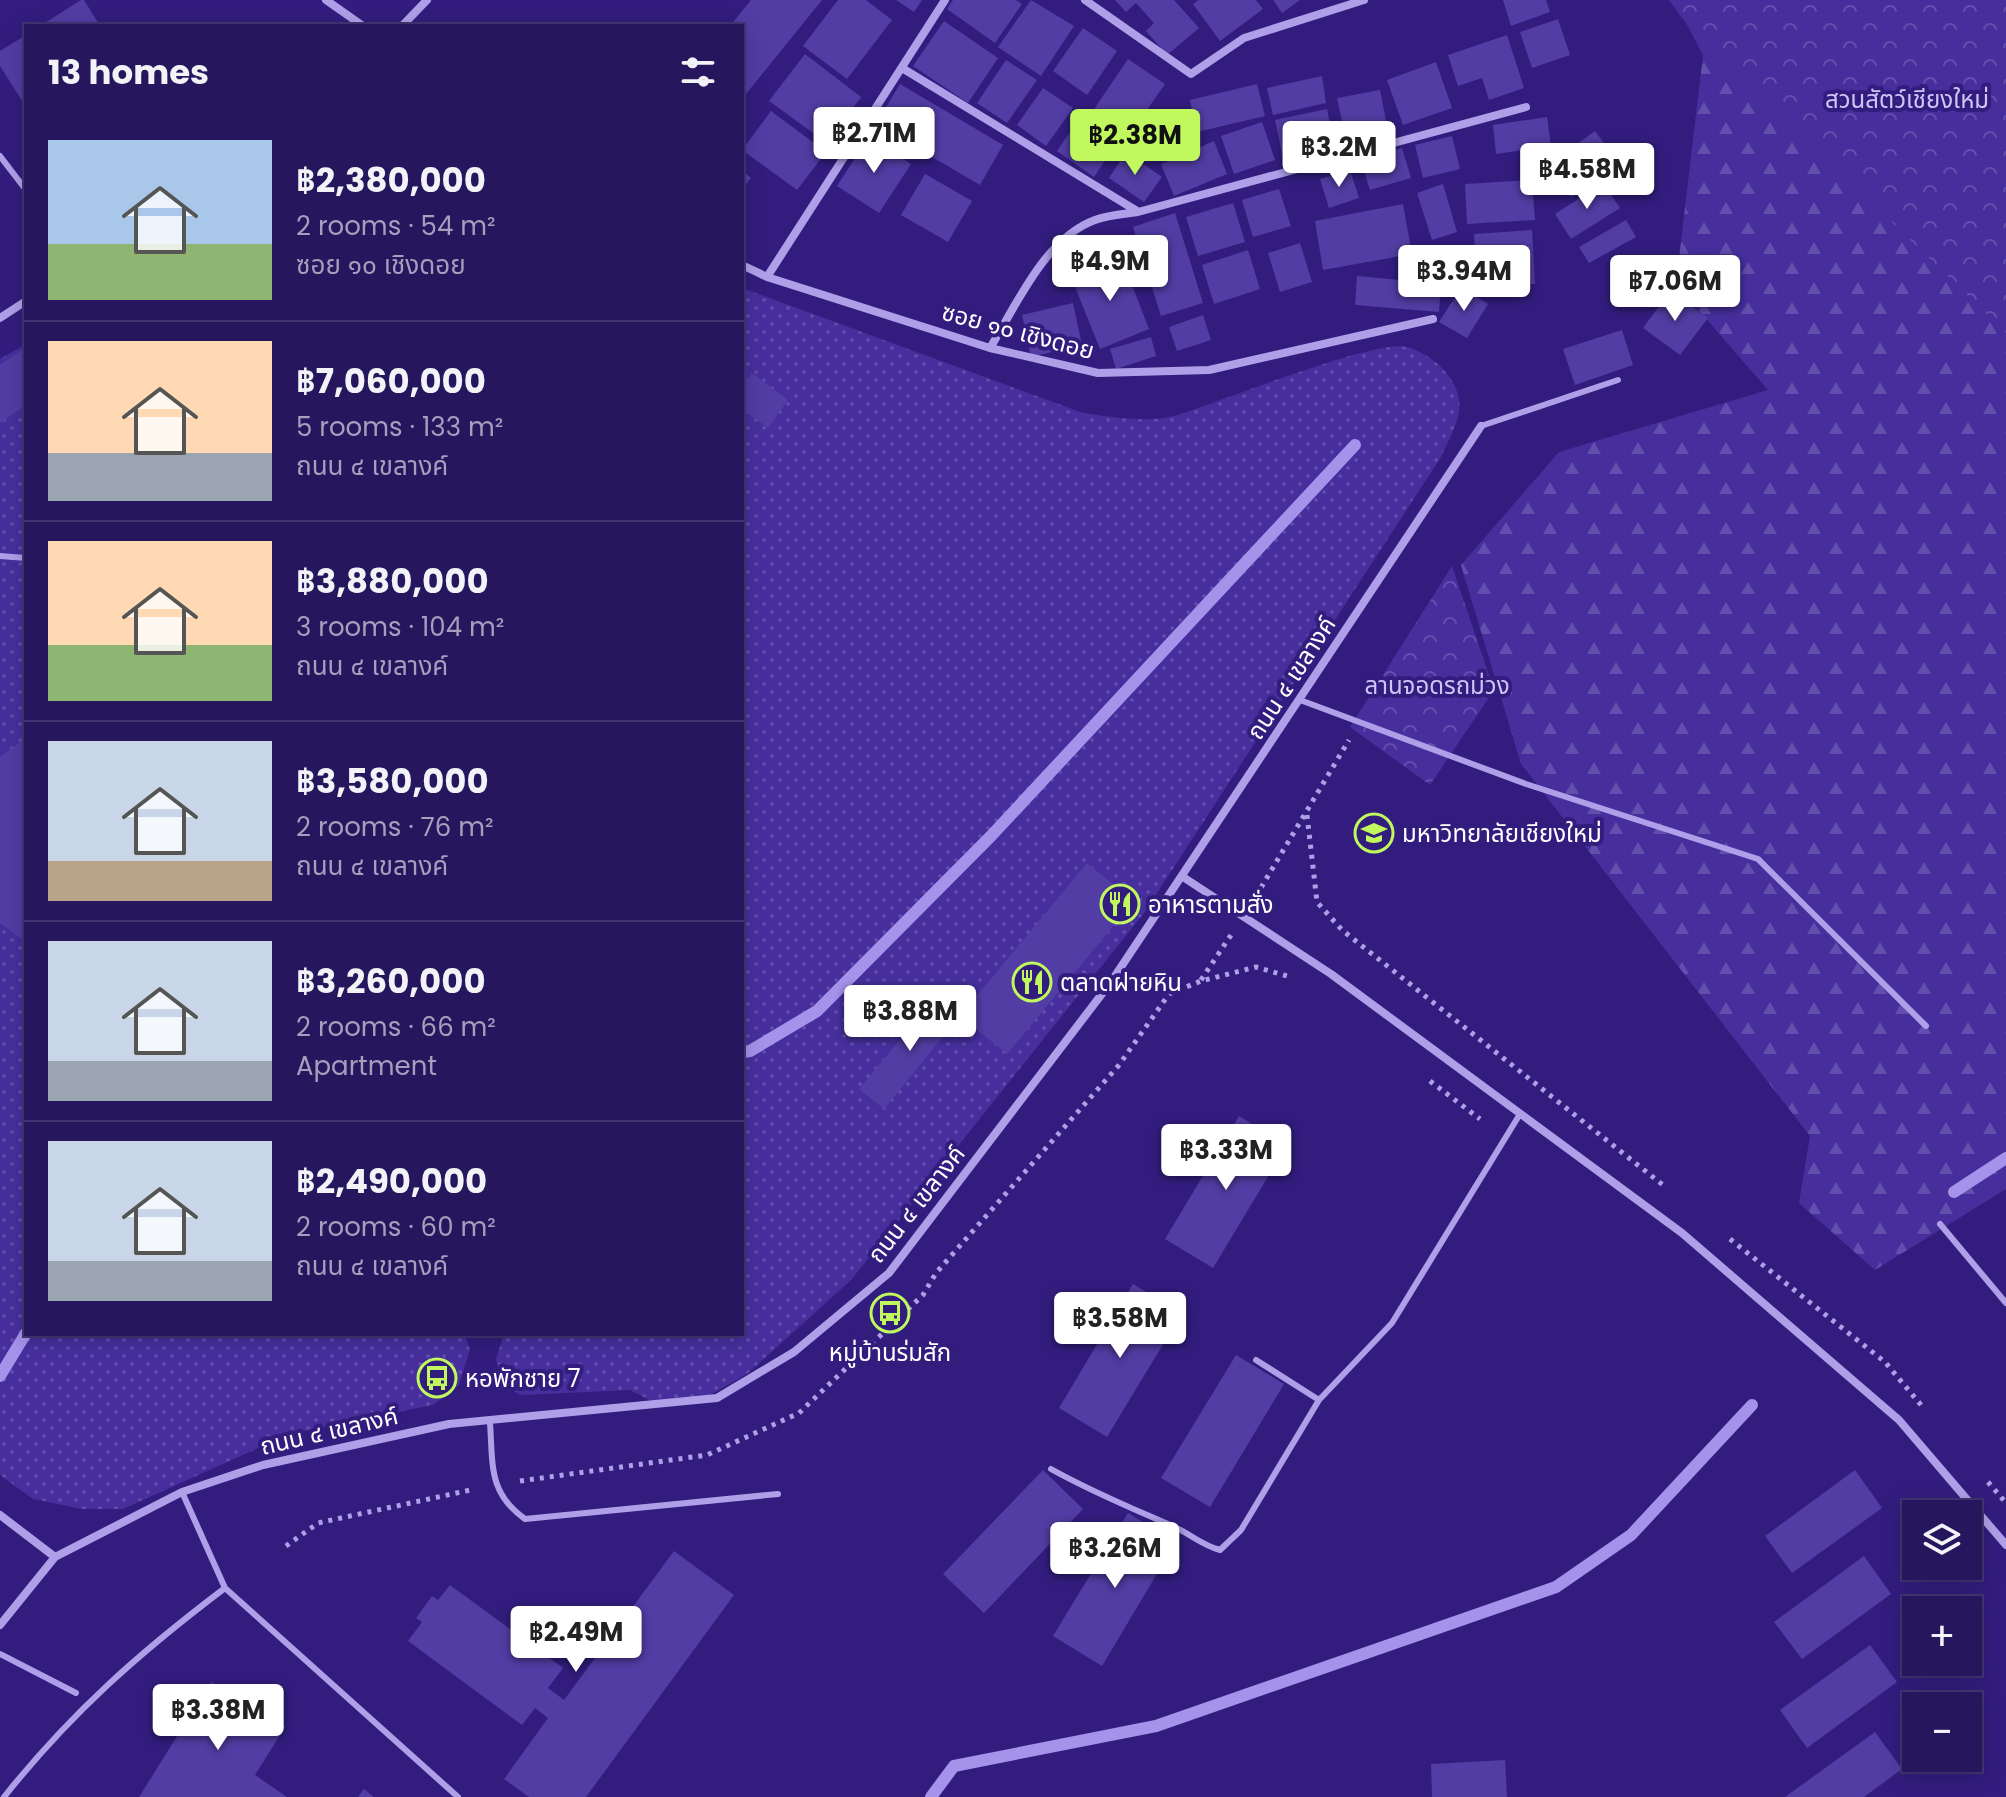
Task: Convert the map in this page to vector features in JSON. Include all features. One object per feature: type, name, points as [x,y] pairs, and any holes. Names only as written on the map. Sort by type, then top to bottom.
[{"type":"street","points":[[326,0],[360,24]]},
{"type":"street","points":[[404,24],[427,0]]},
{"type":"street","points":[[767,277],[945,0]]},
{"type":"street","points":[[1085,0],[1191,74],[1244,38],[1364,0]]},
{"type":"street","points":[[902,68],[1138,212]]},
{"type":"street","points":[[990,348],[1043,264],[1065,240],[1094,220],[1138,212],[1526,107]]},
{"type":"street","name":"ซอย ๑๐ เชิงดอย","points":[[744,266],[767,277],[990,348],[1098,373],[1209,370],[1433,319]]},
{"type":"street","points":[[0,318],[24,302]]},
{"type":"street","name":"ถนน ๔ เขลางค์","points":[[0,1625],[55,1557],[182,1492],[273,1463],[449,1424],[490,1423],[717,1398],[794,1352],[889,1273],[1111,982],[1481,426]]},
{"type":"street","points":[[1183,877],[1331,974],[1682,1233],[1899,1420],[2006,1545]]},
{"type":"street","points":[[0,1515],[55,1557]]},
{"type":"lane","points":[[0,156],[24,187]]},
{"type":"lane","points":[[1481,426],[1618,380]]},
{"type":"lane","points":[[0,556],[24,558]]},
{"type":"lane","points":[[1300,700],[1526,784],[1758,859],[1926,1026]]},
{"type":"lane","points":[[1051,1469],[1116,1504],[1174,1526],[1203,1546],[1220,1550],[1241,1530],[1319,1400],[1392,1323],[1520,1114]]},
{"type":"lane","points":[[1940,1224],[2006,1303]]},
{"type":"lane","points":[[1256,1360],[1319,1400]]},
{"type":"lane","points":[[490,1423],[495,1486],[511,1509],[525,1519],[778,1494]]},
{"type":"lane","points":[[182,1492],[225,1588],[458,1797]]},
{"type":"lane","points":[[4,1797],[51,1738],[87,1702],[156,1641],[225,1588]]},
{"type":"lane","points":[[0,1654],[76,1693]]},
{"type":"path","points":[[1201,981],[1307,815],[1360,722]]},
{"type":"path","points":[[1307,815],[1317,902],[1342,930],[1675,1195]]},
{"type":"path","points":[[1724,1234],[1885,1362],[1925,1409]]},
{"type":"path","points":[[1986,1480],[2006,1503]]},
{"type":"green space","name":"สวนสัตว์เชียงใหม่","points":[[1669,0],[2006,0],[2006,333],[1682,18]]},
{"type":"green space","points":[[1674,0],[2006,0],[2006,1189],[1875,1270],[1799,1203],[1810,1136],[1521,764],[1461,565],[1559,452],[1768,390],[1676,284],[1703,55]]},
{"type":"green space","points":[[744,289],[1083,413],[1117,418],[1174,416],[1330,362],[1390,347],[1412,348],[1440,366],[1452,381],[1459,402],[1456,422],[1441,457],[1144,913],[851,1280],[747,1374],[703,1399],[655,1403],[630,1390],[520,1395],[502,1384],[496,1359],[503,1336],[744,1336]]},
{"type":"green space","points":[[24,345],[24,1336],[465,1336],[470,1349],[459,1385],[433,1405],[289,1434],[123,1509],[82,1509],[33,1499],[0,1475],[0,359]]},
{"type":"green space","name":"ลานจอดรถม่วง","points":[[1452,566],[1494,690],[1430,785],[1350,727]]},
{"type":"building","points":[[84,0],[99,24],[43,24]]},
{"type":"building","points":[[751,0],[822,0],[744,97],[744,24],[732,24]]},
{"type":"building","points":[[838,0],[866,0],[892,20],[847,79],[803,46]]},
{"type":"building","points":[[896,0],[922,0],[914,12]]},
{"type":"building","points":[[953,0],[1016,0],[1022,4],[995,43],[947,9]]},
{"type":"building","points":[[1031,0],[1074,26],[1041,76],[998,47]]},
{"type":"building","points":[[1115,0],[1174,0],[1199,28],[1167,55],[1146,31],[1154,23],[1136,3],[1126,12]]},
{"type":"building","points":[[1199,0],[1256,0],[1263,9],[1220,41],[1193,4]]},
{"type":"building","points":[[1273,0],[1300,0],[1282,13]]},
{"type":"building","points":[[1503,0],[1546,0],[1550,12],[1511,26]]},
{"type":"building","points":[[1558,19],[1570,55],[1532,68],[1520,32]]},
{"type":"building","points":[[944,21],[998,58],[968,103],[913,66]]},
{"type":"building","points":[[1083,28],[1117,51],[1087,95],[1053,71]]},
{"type":"building","points":[[1507,35],[1524,88],[1489,100],[1482,78],[1458,86],[1448,55]]},
{"type":"building","points":[[24,36],[24,104],[0,66],[0,51]]},
{"type":"building","points":[[805,54],[861,97],[827,143],[769,101]]},
{"type":"building","points":[[1128,59],[1165,84],[1126,140],[1090,115]]},
{"type":"building","points":[[1006,60],[1037,80],[1007,123],[977,103]]},
{"type":"building","points":[[1436,62],[1452,108],[1403,125],[1387,80]]},
{"type":"building","points":[[1322,76],[1326,103],[1273,115],[1267,88]]},
{"type":"building","points":[[900,84],[1003,145],[980,185],[876,124]]},
{"type":"building","points":[[1257,84],[1265,116],[1197,132],[1190,100]]},
{"type":"building","points":[[1043,88],[1073,108],[1046,146],[1017,125]]},
{"type":"building","points":[[1380,90],[1388,131],[1346,139],[1337,98]]},
{"type":"building","points":[[1327,109],[1334,143],[1282,154],[1275,120]]},
{"type":"building","points":[[771,111],[826,152],[797,190],[744,151]]},
{"type":"building","points":[[1081,116],[1118,141],[1094,177],[1057,151]]},
{"type":"building","points":[[1547,117],[1551,146],[1496,154],[1493,125]]},
{"type":"building","points":[[1174,121],[1185,144],[1157,158],[1150,146]]},
{"type":"building","points":[[1262,122],[1275,160],[1234,174],[1221,136]]},
{"type":"building","points":[[1595,131],[1618,162],[1571,197],[1547,166]]},
{"type":"building","points":[[1452,136],[1460,169],[1423,178],[1415,145]]},
{"type":"building","points":[[869,137],[911,164],[879,213],[837,186]]},
{"type":"building","points":[[1214,141],[1227,174],[1174,196],[1161,164]]},
{"type":"building","points":[[1402,148],[1411,178],[1370,190],[1361,161]]},
{"type":"building","points":[[1126,152],[1162,177],[1144,202],[1109,178]]},
{"type":"building","points":[[1350,170],[1359,198],[1329,208],[1320,179]]},
{"type":"building","points":[[744,173],[751,178],[744,187]]},
{"type":"building","points":[[925,174],[972,201],[948,242],[901,215]]},
{"type":"building","points":[[1532,180],[1535,220],[1467,224],[1465,184]]},
{"type":"building","points":[[1603,183],[1620,208],[1571,239],[1555,214]]},
{"type":"building","points":[[1443,184],[1457,232],[1432,240],[1417,193]]},
{"type":"building","points":[[1279,189],[1291,226],[1253,237],[1242,200]]},
{"type":"building","points":[[1233,203],[1245,242],[1198,256],[1186,217]]},
{"type":"building","points":[[1403,204],[1412,254],[1323,270],[1315,221]]},
{"type":"building","points":[[1175,213],[1203,303],[1161,316],[1133,227]]},
{"type":"building","points":[[1626,220],[1636,237],[1589,263],[1579,247]]},
{"type":"building","points":[[1532,230],[1535,284],[1477,288],[1474,234]]},
{"type":"building","points":[[1300,243],[1312,282],[1280,292],[1268,253]]},
{"type":"building","points":[[1248,250],[1260,289],[1214,304],[1202,265]]},
{"type":"building","points":[[1121,257],[1149,329],[1100,349],[1071,277]]},
{"type":"building","points":[[1357,276],[1441,284],[1439,312],[1355,305]]},
{"type":"building","points":[[1461,288],[1488,304],[1467,338],[1439,322]]},
{"type":"building","points":[[1671,290],[1708,318],[1680,355],[1643,328]]},
{"type":"building","points":[[1073,303],[1082,345],[1031,357],[1022,315]]},
{"type":"building","points":[[1203,315],[1211,340],[1177,351],[1169,327]]},
{"type":"building","points":[[1622,330],[1633,365],[1575,385],[1563,349]]},
{"type":"building","points":[[1151,337],[1156,356],[1116,369],[1110,349]]},
{"type":"building","points":[[24,348],[24,406],[0,423],[0,365]]},
{"type":"building","points":[[752,373],[788,400],[768,428],[744,410],[744,384]]},
{"type":"building","points":[[24,739],[24,941],[0,923],[0,757]]},
{"type":"building","points":[[1087,863],[1134,901],[1007,1054],[960,1016]]},
{"type":"building","points":[[936,996],[960,1016],[884,1109],[859,1089]]},
{"type":"building","points":[[1239,1116],[1287,1145],[1213,1268],[1165,1239]]},
{"type":"building","points":[[1133,1284],[1182,1313],[1107,1437],[1059,1408]]},
{"type":"building","points":[[1236,1355],[1284,1384],[1210,1507],[1161,1478]]},
{"type":"building","points":[[1043,1470],[1083,1509],[984,1613],[943,1574]]},
{"type":"building","points":[[1855,1470],[1882,1508],[1792,1573],[1765,1536]]},
{"type":"building","points":[[1128,1513],[1176,1542],[1102,1666],[1053,1636]]},
{"type":"building","points":[[674,1551],[734,1595],[586,1797],[529,1797],[504,1779],[548,1718],[535,1708],[522,1725],[408,1641],[422,1622],[416,1618],[432,1596],[438,1600],[450,1585],[563,1668],[548,1688],[564,1700]]},
{"type":"building","points":[[1864,1556],[1891,1594],[1802,1659],[1774,1622]]},
{"type":"building","points":[[1870,1645],[1897,1682],[1807,1748],[1780,1710]]},
{"type":"building","points":[[211,1682],[285,1727],[255,1775],[287,1797],[139,1797]]},
{"type":"building","points":[[1875,1732],[1902,1769],[1864,1797],[1785,1797]]},
{"type":"building","points":[[1505,1760],[1507,1797],[1432,1797],[1431,1764]]},
{"type":"building","points":[[364,1789],[374,1797],[358,1797]]},
{"type":"waterway","points":[[744,1052],[817,1011],[991,836],[1355,445]]},
{"type":"waterway","points":[[1954,1192],[2006,1158]]},
{"type":"waterway","points":[[0,1376],[24,1336]]},
{"type":"waterway","points":[[931,1797],[954,1766],[1156,1726],[1556,1587],[1631,1535],[1752,1405]]},
{"type":"place","name":"มหาวิทยาลัยเชียงใหม่","points":[[1374,833]]},
{"type":"place","name":"อาหารตามสั่ง","points":[[1120,904]]},
{"type":"place","name":"ตลาดฝายหิน","points":[[1032,982]]},
{"type":"place","name":"หมู่บ้านร่มสัก","points":[[890,1313]]},
{"type":"place","name":"หอพักชาย 7","points":[[437,1378]]}]
